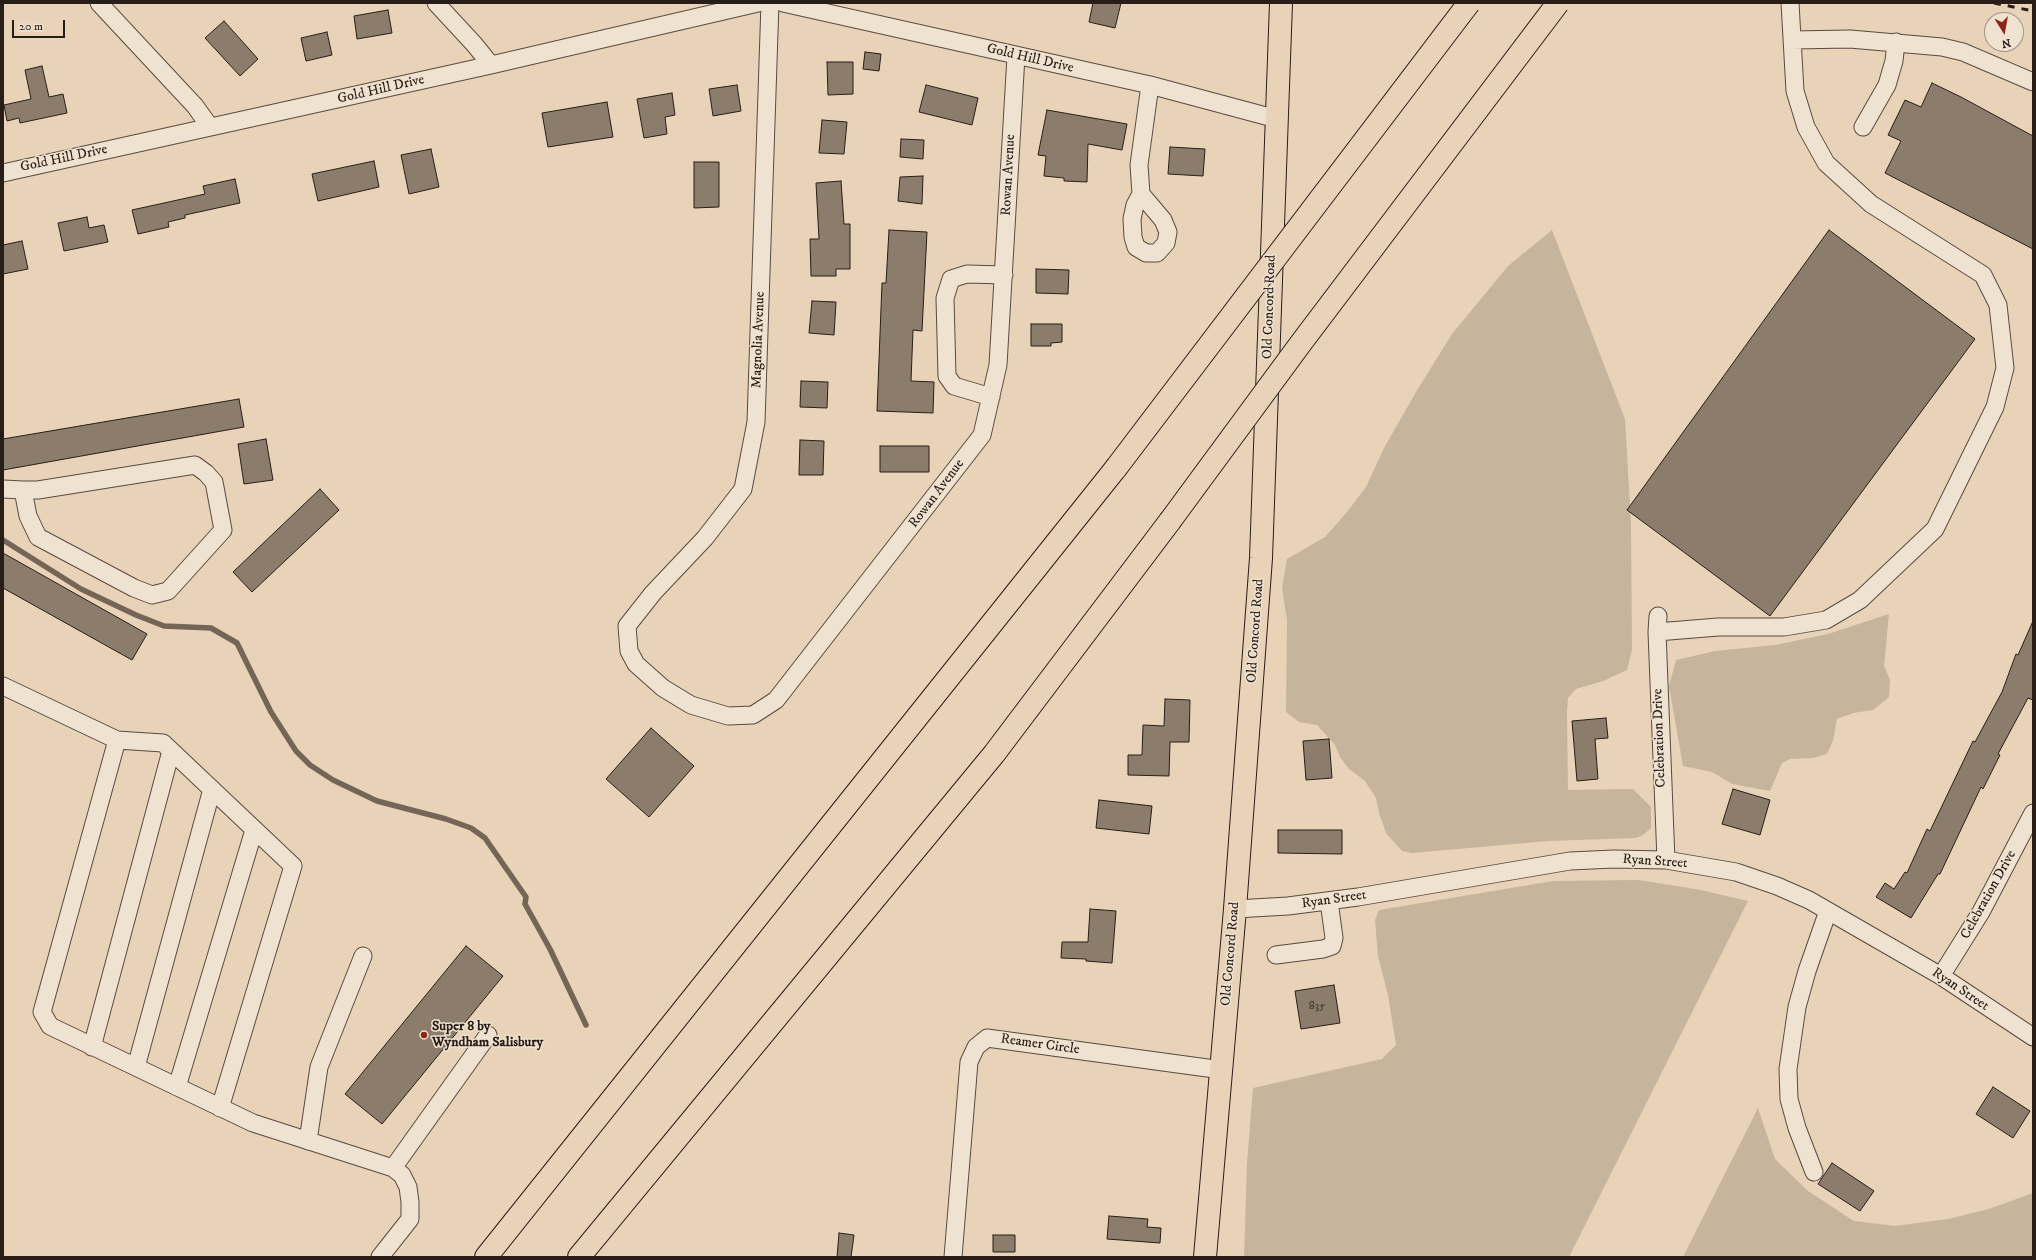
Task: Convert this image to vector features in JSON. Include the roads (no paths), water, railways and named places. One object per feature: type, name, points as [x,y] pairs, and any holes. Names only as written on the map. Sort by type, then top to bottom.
[{"type":"main road","name":"Old Concord Road","points":[[1205,1257],[1235,909],[1261,558],[1281,3]]},
{"type":"main road","points":[[486,1257],[1116,468],[1469,3]]},
{"type":"main road","points":[[579,1257],[994,754],[1170,521],[1306,336],[1558,3]]},
{"type":"street","points":[[99,3],[195,106],[210,127]]},
{"type":"street","points":[[436,3],[474,44],[491,65]]},
{"type":"street","name":"Gold Hill Drive","points":[[3,173],[491,65],[758,3]]},
{"type":"street","name":"Magnolia Avenue","points":[[628,632],[627,626],[653,593],[705,538],[743,489],[756,422],[770,3]]},
{"type":"street","name":"Gold Hill Drive","points":[[783,3],[1150,86],[1277,119]]},
{"type":"street","points":[[1790,3],[1792,40],[1850,39],[1942,47],[1963,52],[2033,82]]},
{"type":"street","name":"Celebration Drive","points":[[1666,860],[1657,624],[1718,627],[1784,627],[1826,620],[1860,600],[1935,529],[1995,407],[2005,368],[1998,305],[1983,275],[1871,204],[1826,163],[1806,126],[1795,91],[1792,40]]},
{"type":"street","points":[[1863,127],[1889,80],[1894,61],[1896,42]]},
{"type":"street","name":"Rowan Avenue","points":[[628,632],[629,651],[636,664],[663,688],[691,705],[728,716],[753,715],[776,700],[982,435],[998,365],[1016,56]]},
{"type":"street","points":[[1141,194],[1139,165],[1150,86]]},
{"type":"street","points":[[991,397],[954,386],[946,376],[945,298],[951,279],[967,274],[1004,275]]},
{"type":"street","points":[[3,489],[38,490],[195,465],[206,473],[214,482],[224,530],[168,591],[152,595],[134,588],[38,537],[28,516],[23,490]]},
{"type":"street","points":[[3,686],[117,740],[163,743],[292,866],[220,1108]]},
{"type":"street","points":[[117,740],[42,1012],[50,1026],[253,1123],[392,1168],[402,1175],[408,1187],[410,1219],[380,1257]]},
{"type":"street","points":[[92,1047],[171,751]]},
{"type":"street","points":[[136,1067],[212,790]]},
{"type":"street","name":"Celebration Drive","points":[[1941,976],[1981,912],[2033,813]]},
{"type":"street","points":[[177,1087],[254,830]]},
{"type":"street","name":"Ryan Street","points":[[1235,909],[1288,906],[1329,901],[1570,861],[1614,859],[1666,860],[1736,872],[1777,886],[1828,911],[1941,976],[2033,1037]]},
{"type":"street","points":[[1276,955],[1323,949],[1332,946],[1334,938],[1329,901]]},
{"type":"street","points":[[1814,1172],[1797,1128],[1789,1099],[1788,1069],[1797,1008],[1807,971],[1828,911]]},
{"type":"street","points":[[308,1141],[319,1067],[363,956]]},
{"type":"street","points":[[392,1168],[488,1035]]},
{"type":"street","name":"Reamer Circle","points":[[953,1257],[969,1062],[976,1047],[987,1038],[1222,1070]]},
{"type":"waterway","points":[[3,540],[81,589],[136,615],[164,626],[211,628],[237,643],[271,712],[296,751],[310,765],[333,780],[377,801],[446,819],[471,828],[485,838],[526,897],[525,904],[550,949],[586,1025]]},
{"type":"railway","points":[[1994,3],[2033,11]]},
{"type":"place","name":"Super 8 by Wyndham Salisbury","points":[[424,1035]]}]
